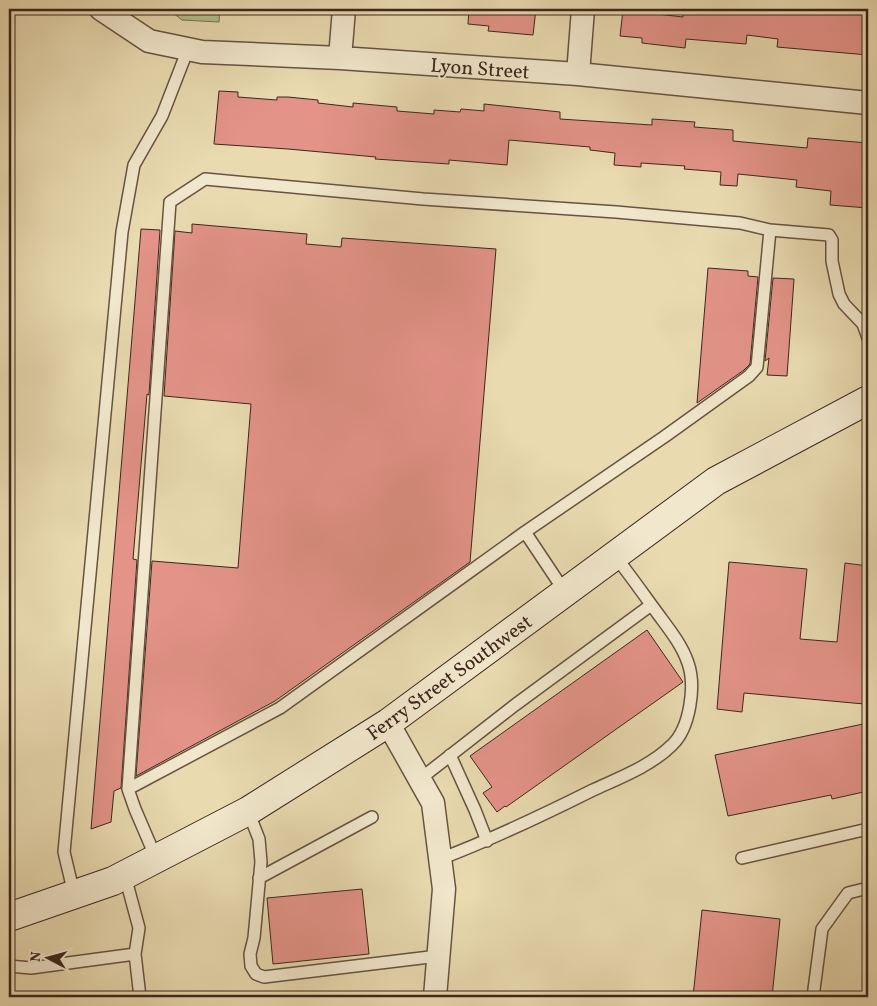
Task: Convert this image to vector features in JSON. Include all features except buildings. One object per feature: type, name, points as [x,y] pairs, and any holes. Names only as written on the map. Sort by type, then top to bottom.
[{"type":"street","name":"Lyon Street","points":[[101,9],[149,41],[202,52],[340,58],[578,74],[868,103]]},
{"type":"street","points":[[340,58],[344,9]]},
{"type":"street","points":[[578,74],[583,9]]},
{"type":"street","name":"Ferry Street Southwest","points":[[9,916],[113,882],[248,811],[388,723],[716,481],[868,400]]},
{"type":"street","points":[[388,723],[433,803],[444,889],[435,997]]},
{"type":"lane","points":[[74,894],[64,852],[122,232],[134,165],[162,116],[188,49]]},
{"type":"lane","points":[[156,858],[134,809],[128,789],[170,202],[205,179],[423,199],[702,219],[740,223],[770,230],[829,236],[832,240],[832,261],[839,294],[844,304],[863,324],[868,338]]},
{"type":"lane","points":[[128,789],[280,708],[525,532],[749,376],[757,367],[770,230]]},
{"type":"lane","points":[[525,532],[565,592]]},
{"type":"lane","points":[[440,859],[487,841],[630,772],[673,745],[684,730],[692,687],[688,663],[674,637],[615,556]]},
{"type":"lane","points":[[420,779],[651,605]]},
{"type":"lane","points":[[450,755],[487,841]]},
{"type":"lane","points":[[248,811],[259,839],[261,862],[254,938],[250,954],[250,966],[256,974],[264,977],[438,956]]},
{"type":"lane","points":[[260,878],[372,817]]},
{"type":"lane","points":[[742,858],[868,830]]},
{"type":"lane","points":[[125,875],[139,928],[135,954],[140,997]]},
{"type":"lane","points":[[813,997],[822,929],[848,893],[868,888]]},
{"type":"lane","points":[[9,966],[32,968],[135,954]]},
{"type":"green space","points":[[168,9],[220,9],[219,22],[182,20]]}]
